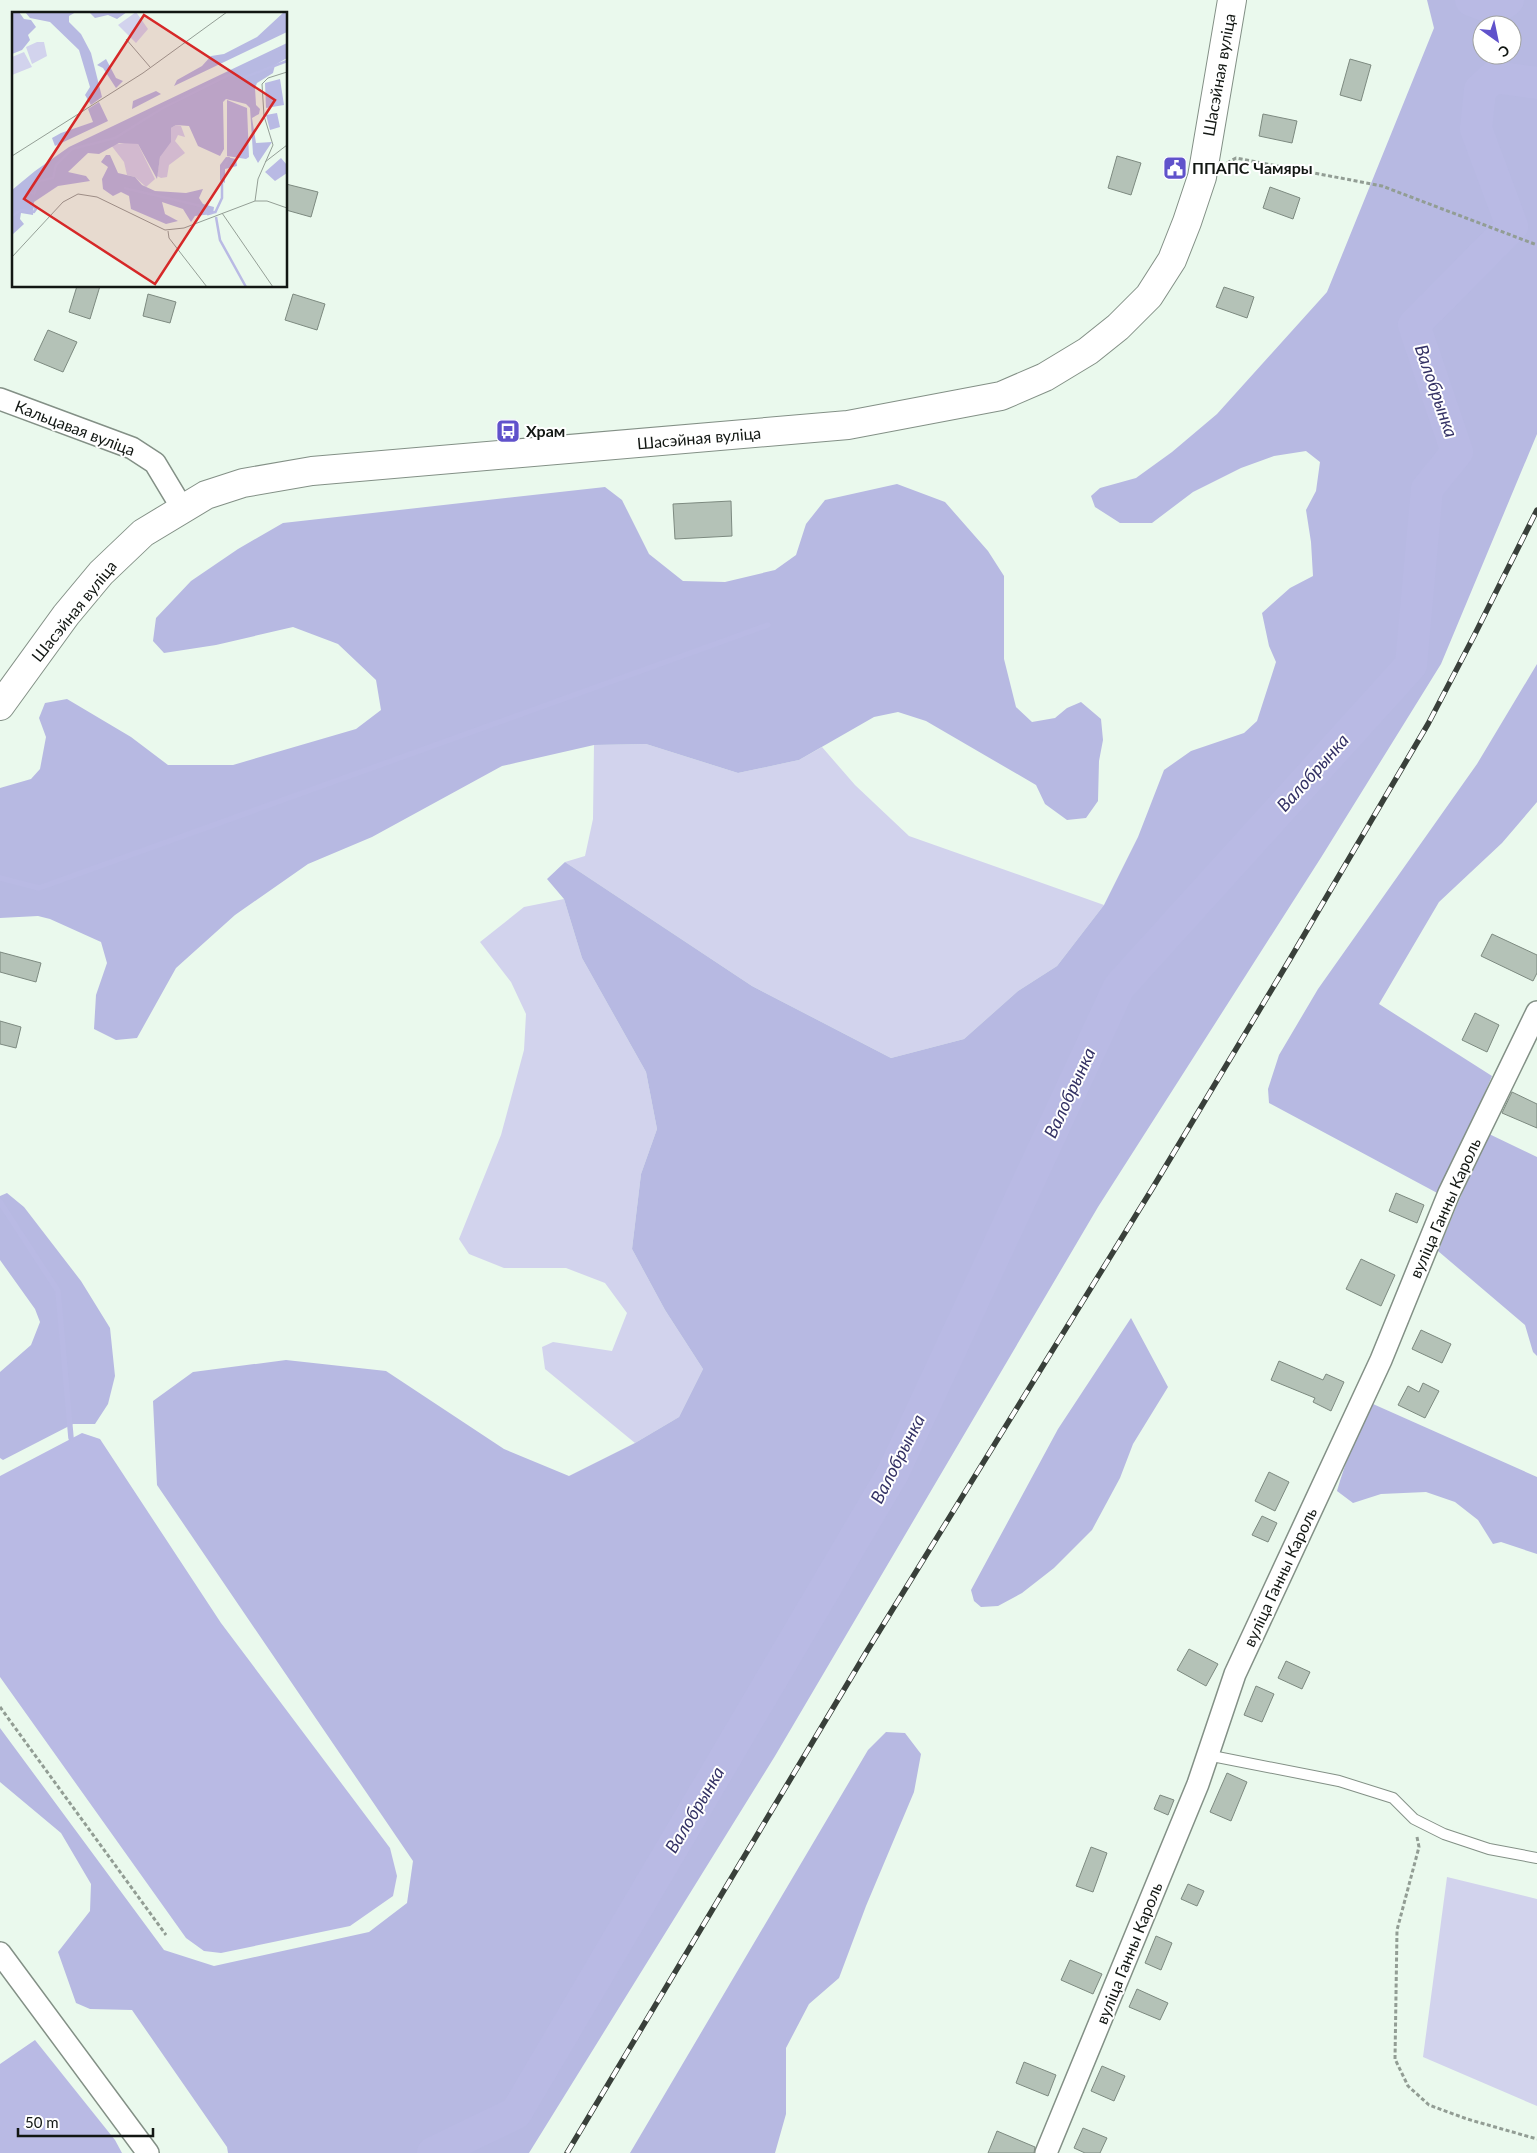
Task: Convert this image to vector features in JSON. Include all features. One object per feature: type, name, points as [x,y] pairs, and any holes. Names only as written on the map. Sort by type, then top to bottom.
[{"type":"main road","name":"Шасэйная вуліца","points":[[0,706],[66,615],[101,573],[143,533],[206,495],[244,483],[312,471],[848,425],[1001,396],[1045,377],[1088,351],[1118,327],[1149,296],[1172,260],[1188,222],[1202,177],[1232,0]]},
{"type":"street","name":"Кальцавая вуліца","points":[[0,399],[132,448],[155,463],[182,508]]},
{"type":"street","name":"вуліца Ганны Кароль","points":[[1046,2153],[1198,1784],[1235,1674],[1381,1360],[1449,1193],[1537,1012]]},
{"type":"street","points":[[0,1954],[148,2153]]},
{"type":"lane","points":[[1207,1755],[1339,1781],[1393,1798],[1414,1819],[1444,1834],[1490,1849],[1537,1858]]},
{"type":"path","points":[[1202,177],[1236,158],[1382,186],[1537,245]]},
{"type":"path","points":[[0,1707],[166,1935]]},
{"type":"path","points":[[1414,1819],[1420,1847],[1397,1930],[1395,2059],[1408,2086],[1429,2104],[1467,2119],[1537,2139]]},
{"type":"shaded area","points":[[1427,0],[1537,0],[1537,434],[1441,664],[1322,856],[1098,1207],[775,1756],[529,2153],[228,2153],[227,2147],[132,2010],[90,2009],[76,2003],[58,1952],[90,1911],[91,1884],[61,1833],[0,1782],[0,1728],[164,1950],[214,1966],[369,1932],[407,1903],[413,1861],[157,1485],[153,1401],[193,1372],[286,1360],[386,1371],[504,1449],[569,1476],[635,1443],[679,1417],[703,1369],[665,1310],[632,1249],[641,1174],[657,1129],[646,1072],[582,958],[564,899],[547,879],[565,862],[752,986],[891,1058],[964,1039],[1018,991],[1057,966],[1104,905],[1138,837],[1164,770],[1191,751],[1244,733],[1257,721],[1276,662],[1269,646],[1262,613],[1290,588],[1313,576],[1311,542],[1306,510],[1316,491],[1320,462],[1306,451],[1274,456],[1241,468],[1193,492],[1152,523],[1120,523],[1095,507],[1091,496],[1100,488],[1136,478],[1172,452],[1217,414],[1327,292],[1434,28]]},
{"type":"shaded area","points":[[897,484],[945,502],[988,551],[1004,576],[1004,659],[1016,707],[1032,722],[1055,718],[1067,708],[1081,702],[1101,719],[1103,740],[1099,761],[1098,801],[1086,818],[1067,820],[1045,804],[1036,785],[926,721],[898,712],[874,717],[799,760],[738,773],[646,744],[594,745],[502,766],[372,837],[308,864],[235,915],[176,968],[137,1038],[116,1040],[94,1029],[96,995],[107,963],[101,942],[50,919],[38,916],[0,918],[0,788],[31,779],[40,769],[46,737],[39,718],[45,703],[67,699],[131,737],[168,765],[233,765],[356,729],[381,710],[376,680],[338,644],[293,627],[216,645],[164,653],[153,641],[156,618],[191,581],[238,549],[283,523],[605,487],[622,500],[649,554],[683,581],[725,582],[775,570],[796,555],[806,524],[825,500]]},
{"type":"shaded area","points":[[1537,664],[1537,802],[1502,843],[1439,902],[1379,1004],[1492,1076],[1441,1195],[1269,1103],[1268,1089],[1279,1055],[1318,989],[1477,764]]},
{"type":"shaded area","points":[[646,744],[738,773],[799,760],[822,747],[855,785],[909,836],[1104,905],[1057,966],[1018,991],[964,1039],[891,1058],[752,986],[565,862],[585,856],[593,819],[594,745]]},
{"type":"shaded area","points":[[564,899],[582,958],[646,1072],[657,1129],[641,1174],[632,1249],[665,1310],[703,1369],[679,1417],[635,1443],[545,1369],[542,1347],[553,1342],[612,1351],[627,1313],[605,1283],[566,1268],[504,1268],[469,1254],[459,1239],[501,1135],[524,1050],[526,1014],[511,982],[480,942],[524,907]]},
{"type":"shaded area","points":[[1487,1133],[1537,1157],[1537,1356],[1533,1352],[1525,1325],[1438,1251]]},
{"type":"shaded area","points":[[7,1193],[24,1207],[81,1281],[110,1328],[115,1376],[108,1404],[95,1424],[73,1424],[3,1460],[0,1458],[0,1372],[31,1345],[40,1322],[35,1309],[0,1260],[0,1196]]},
{"type":"shaded area","points":[[1131,1318],[1168,1387],[1133,1444],[1120,1478],[1092,1530],[1054,1568],[1022,1593],[998,1606],[981,1607],[974,1601],[971,1590],[1058,1429]]},
{"type":"shaded area","points":[[1373,1404],[1537,1477],[1537,1554],[1501,1542],[1493,1544],[1478,1520],[1455,1502],[1426,1492],[1381,1494],[1353,1503],[1337,1491],[1352,1446]]},
{"type":"shaded area","points":[[82,1433],[100,1439],[221,1623],[390,1848],[397,1876],[393,1896],[350,1926],[221,1953],[204,1951],[186,1938],[0,1677],[0,1476]]},
{"type":"shaded area","points":[[886,1732],[905,1733],[921,1754],[914,1792],[866,1906],[839,1978],[809,2004],[786,2048],[786,2114],[775,2153],[630,2153],[868,1750]]},
{"type":"shaded area","points":[[1447,1877],[1537,1899],[1537,2106],[1423,2057]]},
{"type":"shaded area","points":[[35,2040],[115,2140],[122,2153],[0,2153],[0,2064]]},
{"type":"building","points":[[1350,59],[1371,65],[1361,101],[1340,95]]},
{"type":"building","points":[[1263,114],[1297,121],[1292,143],[1259,136]]},
{"type":"building","points":[[1117,156],[1141,163],[1131,195],[1108,188]]},
{"type":"building","points":[[288,184],[318,192],[311,217],[288,211]]},
{"type":"building","points":[[1270,187],[1300,198],[1293,219],[1263,208]]},
{"type":"building","points":[[1224,287],[1254,297],[1247,318],[1216,307]]},
{"type":"building","points":[[76,288],[99,288],[90,319],[69,312]]},
{"type":"building","points":[[148,294],[176,302],[170,323],[143,316]]},
{"type":"building","points":[[293,294],[325,304],[317,330],[285,320]]},
{"type":"building","points":[[48,330],[77,342],[63,372],[34,360]]},
{"type":"building","points":[[731,501],[732,536],[675,539],[673,504]]},
{"type":"building","points":[[1492,934],[1537,955],[1537,973],[1533,981],[1481,956]]},
{"type":"building","points":[[0,952],[41,963],[36,982],[0,972]]},
{"type":"building","points":[[1475,1013],[1499,1025],[1487,1052],[1462,1040]]},
{"type":"building","points":[[0,1021],[21,1027],[16,1048],[0,1044]]},
{"type":"building","points":[[1512,1092],[1537,1104],[1537,1128],[1502,1113]]},
{"type":"building","points":[[1396,1193],[1424,1205],[1417,1223],[1389,1211]]},
{"type":"building","points":[[1361,1259],[1395,1275],[1381,1306],[1346,1289]]},
{"type":"building","points":[[1421,1330],[1451,1344],[1442,1363],[1412,1349]]},
{"type":"building","points":[[1279,1361],[1323,1380],[1326,1374],[1344,1382],[1331,1411],[1313,1402],[1315,1398],[1271,1380]]},
{"type":"building","points":[[1423,1383],[1439,1391],[1425,1418],[1398,1405],[1408,1386],[1419,1392]]},
{"type":"building","points":[[1269,1472],[1289,1482],[1275,1511],[1255,1501]]},
{"type":"building","points":[[1262,1516],[1277,1523],[1268,1542],[1252,1535]]},
{"type":"building","points":[[1189,1649],[1218,1664],[1206,1686],[1177,1670]]},
{"type":"building","points":[[1286,1661],[1310,1672],[1302,1689],[1278,1678]]},
{"type":"building","points":[[1256,1686],[1274,1694],[1262,1722],[1244,1715]]},
{"type":"building","points":[[1227,1773],[1247,1782],[1231,1821],[1210,1812]]},
{"type":"building","points":[[1160,1795],[1174,1800],[1168,1815],[1154,1809]]},
{"type":"building","points":[[1091,1847],[1107,1853],[1093,1892],[1076,1886]]},
{"type":"building","points":[[1188,1884],[1204,1891],[1197,1906],[1181,1899]]},
{"type":"building","points":[[1156,1936],[1172,1943],[1161,1970],[1145,1963]]},
{"type":"building","points":[[1070,1960],[1102,1974],[1093,1994],[1061,1980]]},
{"type":"building","points":[[1137,1989],[1168,2003],[1160,2020],[1129,2007]]},
{"type":"building","points":[[1024,2062],[1056,2075],[1048,2096],[1016,2083]]},
{"type":"building","points":[[1102,2066],[1125,2076],[1114,2101],[1091,2091]]},
{"type":"building","points":[[1083,2128],[1107,2138],[1100,2153],[1085,2153],[1074,2148]]},
{"type":"building","points":[[997,2131],[1035,2147],[1034,2153],[988,2153]]},
{"type":"waterway","name":"Валобрынка","points":[[1471,0],[1495,9],[1508,0]]},
{"type":"waterway","name":"Валобрынка","points":[[433,2153],[516,2113],[893,1473],[1119,987],[1411,665],[1427,489],[1457,452],[1414,325],[1512,226],[1476,129],[1480,90],[1494,77],[1537,83]]},
{"type":"waterway","points":[[0,878],[39,888],[768,625]]},
{"type":"waterway","points":[[0,1202],[58,1291],[71,1438]]},
{"type":"railway","points":[[567,2153],[867,1651],[1152,1189],[1290,959],[1428,724],[1537,510]]},
{"type":"place","name":"ППАПС Чамяры","points":[[1175,168]]},
{"type":"place","name":"Храм","points":[[508,431]]}]
